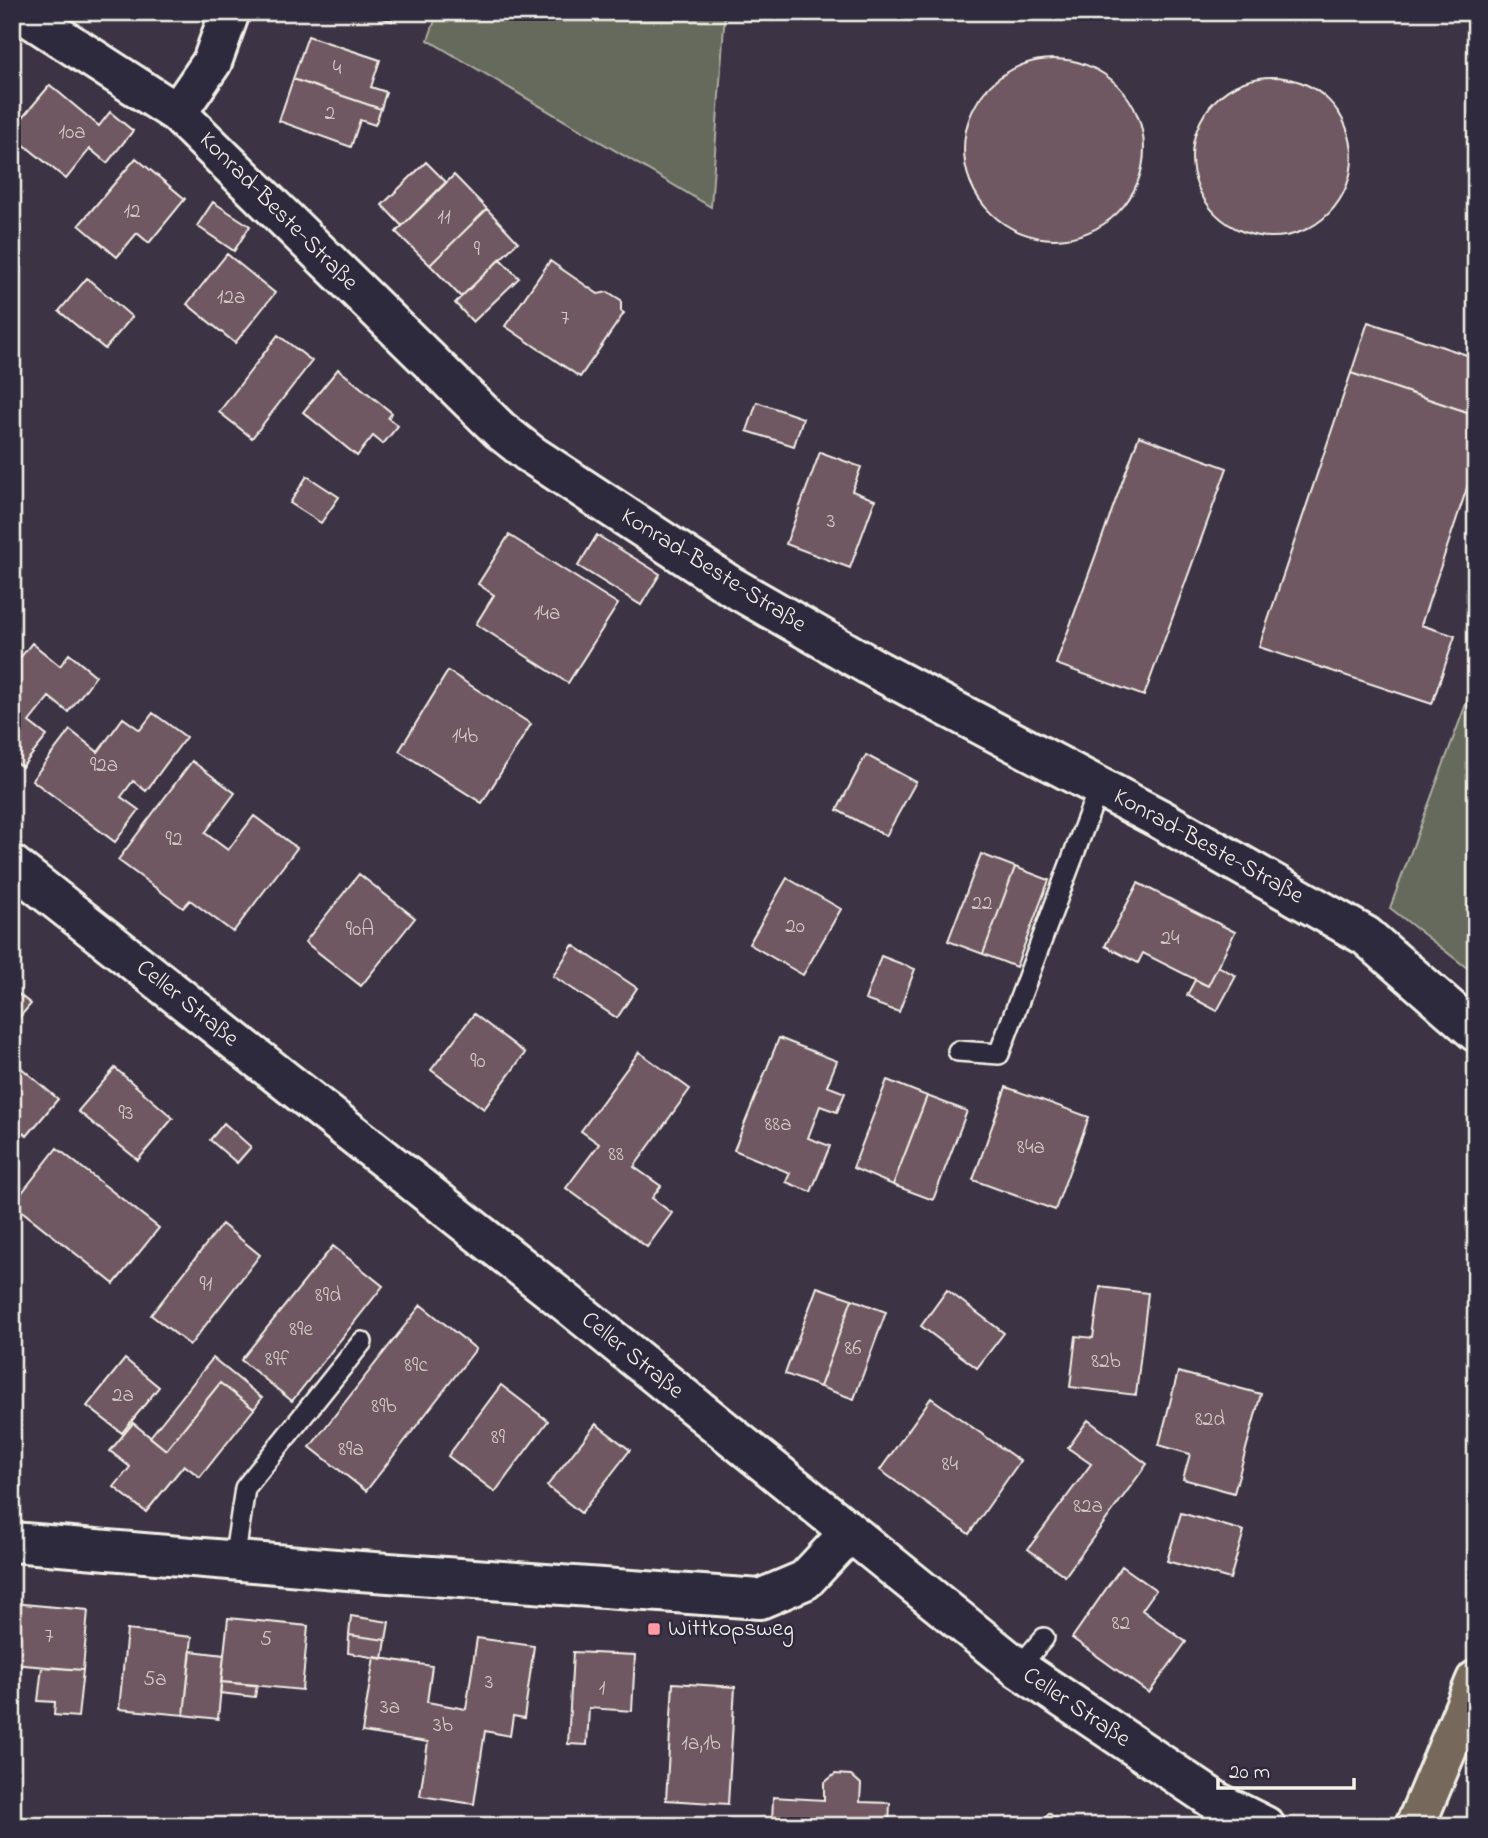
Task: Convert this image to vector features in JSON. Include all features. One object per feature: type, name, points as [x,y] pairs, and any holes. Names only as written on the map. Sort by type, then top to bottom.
[{"type":"highway","points":[[1415,1826],[1476,1680]]},
{"type":"street","name":"Konrad-Beste-Straße","points":[[21,12],[177,113],[500,430],[529,453],[730,586],[879,671],[1099,788],[1366,936],[1476,1032]]},
{"type":"street","points":[[177,113],[212,62],[230,12]]},
{"type":"street","name":"Celler Straße","points":[[12,864],[567,1303],[1018,1668],[1219,1803],[1265,1826]]},
{"type":"street","points":[[12,1542],[760,1599],[806,1580],[849,1533]]},
{"type":"lane","points":[[958,1051],[999,1054],[1099,788]]},
{"type":"lane","points":[[234,1560],[245,1488],[362,1342]]},
{"type":"lane","points":[[1018,1668],[1044,1638]]},
{"type":"green space","points":[[438,12],[725,12],[711,207],[428,40]]},
{"type":"green space","points":[[1476,677],[1476,975],[1390,908]]},
{"type":"building","points":[[117,12],[135,12],[130,20]]},
{"type":"building","points":[[365,12],[395,12],[392,21]]},
{"type":"building","points":[[308,36],[380,60],[371,87],[386,92],[381,109],[293,79]]},
{"type":"building","points":[[1054,59],[1088,66],[1104,74],[1117,86],[1129,99],[1137,115],[1144,149],[1137,183],[1129,199],[1117,212],[1104,224],[1088,232],[1054,239],[1020,232],[1004,224],[991,212],[979,199],[971,183],[964,149],[971,115],[979,99],[991,86],[1004,74],[1020,66]]},
{"type":"building","points":[[1272,77],[1303,83],[1329,100],[1346,126],[1352,157],[1346,188],[1329,214],[1303,231],[1272,237],[1241,231],[1215,214],[1198,188],[1192,157],[1198,126],[1215,100],[1241,83]]},
{"type":"building","points":[[293,79],[381,109],[375,125],[360,120],[351,147],[279,121]]},
{"type":"building","points":[[50,85],[99,126],[110,112],[133,131],[107,163],[90,149],[66,179],[12,135],[12,130]]},
{"type":"building","points":[[136,158],[185,199],[149,243],[137,233],[117,257],[79,225]]},
{"type":"building","points":[[426,162],[446,182],[402,226],[382,205]]},
{"type":"building","points":[[454,175],[487,209],[430,265],[396,232]]},
{"type":"building","points":[[213,202],[250,226],[234,251],[197,226]]},
{"type":"building","points":[[487,209],[518,242],[461,297],[430,265]]},
{"type":"building","points":[[227,254],[275,293],[235,343],[187,304]]},
{"type":"building","points":[[500,259],[519,278],[473,322],[455,303]]},
{"type":"building","points":[[550,261],[598,294],[608,292],[621,300],[621,311],[624,313],[580,377],[505,326]]},
{"type":"building","points":[[87,278],[132,317],[105,349],[59,311]]},
{"type":"building","points":[[1368,322],[1476,358],[1476,415],[1351,373]]},
{"type":"building","points":[[278,335],[312,361],[252,438],[219,412]]},
{"type":"building","points":[[338,369],[392,413],[388,418],[398,426],[383,444],[373,436],[357,456],[303,412]]},
{"type":"building","points":[[1351,373],[1476,415],[1476,461],[1421,625],[1455,636],[1432,704],[1259,647]]},
{"type":"building","points":[[757,402],[803,418],[794,446],[747,431]]},
{"type":"building","points":[[1139,436],[1227,468],[1144,696],[1056,664]]},
{"type":"building","points":[[820,452],[861,467],[852,491],[875,500],[850,568],[786,544]]},
{"type":"building","points":[[307,476],[339,497],[321,523],[290,503]]},
{"type":"building","points":[[509,535],[618,604],[568,683],[476,624],[494,595],[478,584]]},
{"type":"building","points":[[597,535],[660,574],[641,605],[578,566]]},
{"type":"building","points":[[32,643],[60,666],[69,654],[96,676],[68,712],[49,697],[29,722],[47,736],[22,767],[12,759],[12,668]]},
{"type":"building","points":[[448,671],[531,724],[482,803],[399,751]]},
{"type":"building","points":[[153,713],[186,737],[146,791],[133,781],[121,797],[139,810],[115,842],[32,780],[70,730],[98,752],[123,718],[140,730]]},
{"type":"building","points":[[866,755],[916,782],[886,836],[837,810]]},
{"type":"building","points":[[192,761],[235,793],[205,833],[228,850],[254,816],[297,848],[233,932],[190,900],[183,908],[118,860]]},
{"type":"building","points":[[981,854],[1015,867],[983,954],[948,941]]},
{"type":"building","points":[[1015,867],[1049,880],[1016,967],[983,954]]},
{"type":"building","points":[[359,874],[415,918],[361,986],[305,942]]},
{"type":"building","points":[[787,878],[841,909],[803,975],[749,944]]},
{"type":"building","points":[[1138,883],[1235,932],[1208,986],[1143,953],[1138,963],[1105,946]]},
{"type":"building","points":[[573,945],[637,988],[617,1018],[553,976]]},
{"type":"building","points":[[881,956],[915,969],[899,1012],[865,1000]]},
{"type":"building","points":[[1218,966],[1236,976],[1217,1011],[1187,995],[1195,980],[1208,986]]},
{"type":"building","points":[[12,989],[31,1004],[12,1026]]},
{"type":"building","points":[[474,1014],[525,1053],[484,1109],[431,1070]]},
{"type":"building","points":[[779,1038],[837,1061],[827,1086],[845,1093],[837,1112],[820,1106],[808,1138],[830,1146],[811,1192],[786,1182],[790,1173],[734,1150]]},
{"type":"building","points":[[639,1052],[690,1089],[634,1167],[661,1186],[652,1198],[672,1213],[647,1247],[566,1188],[599,1144],[581,1131]]},
{"type":"building","points":[[19,1066],[58,1099],[27,1136],[12,1123],[12,1075]]},
{"type":"building","points":[[115,1068],[173,1118],[138,1160],[78,1111]]},
{"type":"building","points":[[887,1080],[927,1096],[893,1185],[853,1168]]},
{"type":"building","points":[[1006,1087],[1089,1117],[1055,1210],[973,1180]]},
{"type":"building","points":[[927,1096],[967,1111],[933,1200],[893,1185]]},
{"type":"building","points":[[224,1123],[251,1147],[237,1163],[210,1140]]},
{"type":"building","points":[[57,1148],[159,1228],[114,1284],[13,1204]]},
{"type":"building","points":[[222,1224],[260,1255],[190,1345],[151,1315]]},
{"type":"building","points":[[333,1246],[383,1286],[292,1401],[241,1360]]},
{"type":"building","points":[[817,1287],[852,1299],[820,1387],[785,1374]]},
{"type":"building","points":[[1100,1287],[1148,1293],[1136,1395],[1070,1387],[1076,1336],[1093,1338]]},
{"type":"building","points":[[947,1290],[1004,1333],[977,1368],[921,1326]]},
{"type":"building","points":[[852,1299],[886,1312],[854,1399],[820,1387]]},
{"type":"building","points":[[421,1305],[476,1349],[366,1491],[310,1447]]},
{"type":"building","points":[[213,1358],[262,1398],[254,1409],[220,1383],[166,1450],[150,1437]]},
{"type":"building","points":[[125,1359],[159,1387],[122,1433],[87,1406]]},
{"type":"building","points":[[1178,1372],[1261,1394],[1234,1493],[1183,1479],[1190,1454],[1159,1445]]},
{"type":"building","points":[[220,1383],[254,1409],[200,1477],[184,1465],[146,1512],[114,1487],[130,1467],[110,1451],[133,1423],[166,1450]]},
{"type":"building","points":[[501,1385],[548,1421],[495,1492],[448,1456]]},
{"type":"building","points":[[931,1398],[1020,1461],[969,1534],[880,1470]]},
{"type":"building","points":[[1088,1420],[1147,1464],[1065,1576],[1028,1549],[1091,1464],[1068,1448]]},
{"type":"building","points":[[596,1424],[630,1450],[581,1513],[547,1486]]},
{"type":"building","points":[[1181,1513],[1244,1531],[1230,1579],[1167,1561]]},
{"type":"building","points":[[1122,1566],[1156,1590],[1142,1610],[1186,1642],[1149,1693],[1072,1638]]},
{"type":"building","points":[[12,1603],[88,1610],[83,1670],[12,1664]]},
{"type":"building","points":[[351,1616],[389,1622],[386,1640],[349,1635]]},
{"type":"building","points":[[228,1618],[308,1626],[302,1690],[221,1682]]},
{"type":"building","points":[[127,1630],[192,1637],[184,1715],[119,1709]]},
{"type":"building","points":[[349,1635],[386,1640],[383,1659],[348,1653]]},
{"type":"building","points":[[477,1638],[534,1646],[524,1718],[513,1716],[510,1736],[485,1731],[474,1804],[420,1796],[428,1742],[362,1732],[374,1657],[432,1666],[427,1702],[466,1709]]},
{"type":"building","points":[[191,1651],[224,1655],[218,1719],[184,1715]]},
{"type":"building","points":[[573,1652],[635,1655],[632,1711],[589,1708],[587,1745],[568,1744]]},
{"type":"building","points":[[42,1667],[83,1670],[78,1717],[54,1715],[55,1702],[38,1701]]},
{"type":"building","points":[[221,1682],[257,1685],[255,1697],[220,1693]]},
{"type":"building","points":[[673,1683],[735,1687],[728,1804],[666,1800]]},
{"type":"building","points":[[835,1774],[851,1775],[861,1784],[860,1802],[890,1803],[889,1826],[772,1826],[773,1797],[824,1800],[824,1783]]},
{"type":"building","points":[[1049,1813],[1066,1826],[1040,1826]]},
{"type":"place","name":"Wittkopsweg","points":[[654,1629]]}]
